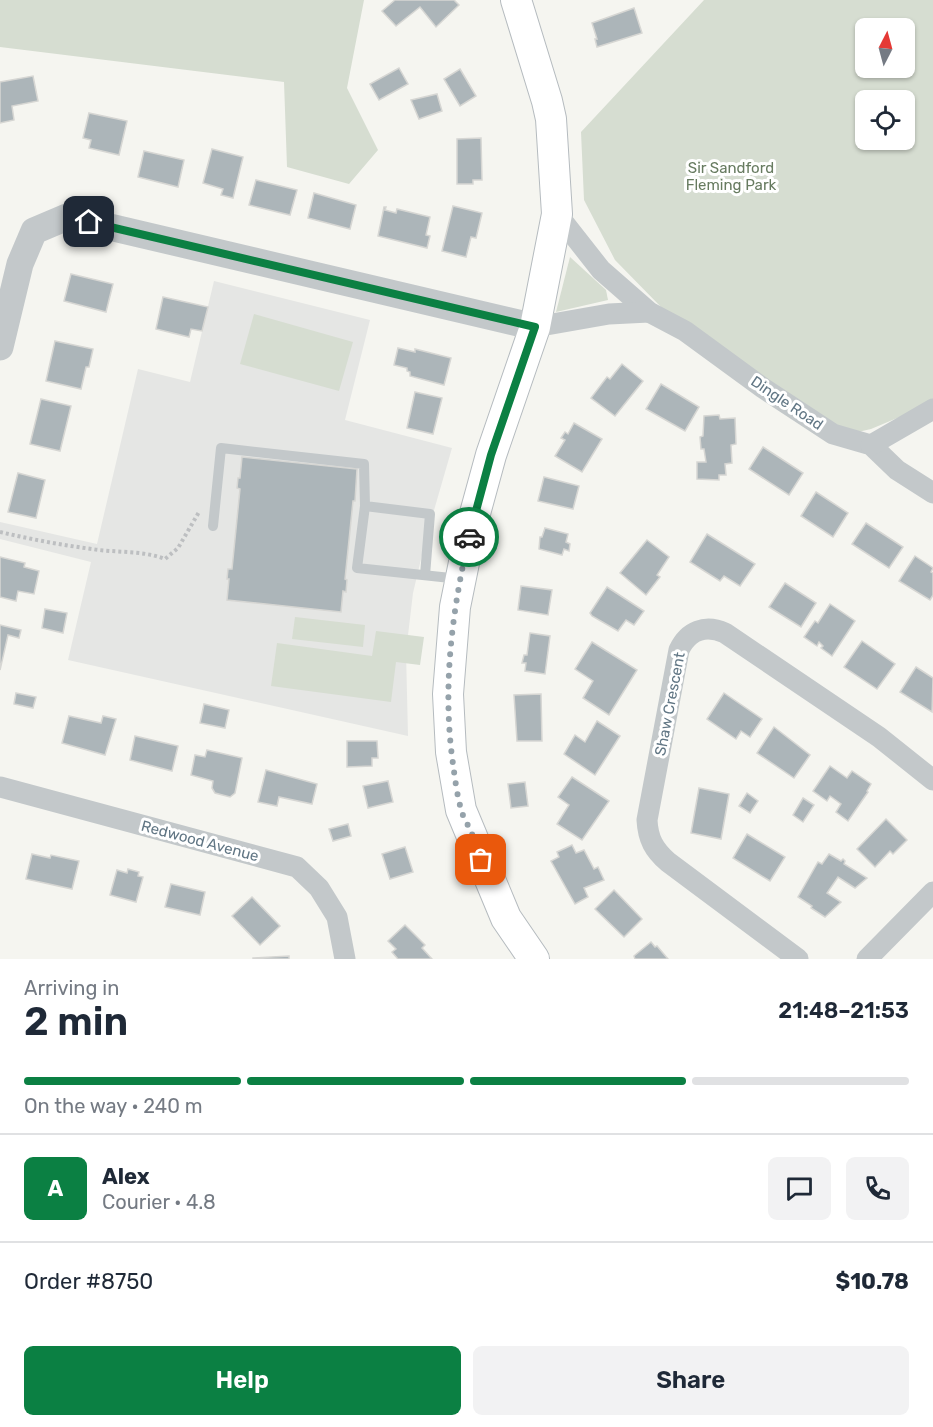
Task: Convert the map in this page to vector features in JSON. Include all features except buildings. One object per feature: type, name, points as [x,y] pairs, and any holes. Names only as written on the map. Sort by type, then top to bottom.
[{"type":"main road","points":[[516,0],[551,119],[557,214],[535,327],[491,455],[460,579],[451,636],[448,694],[452,753],[461,810],[506,918],[534,959]]},
{"type":"street","name":"Dingle Road","points":[[557,214],[601,270],[649,312],[685,331],[763,388],[833,434],[871,445]]},
{"type":"street","points":[[0,347],[20,264],[34,231],[67,217],[535,327],[609,314],[649,312]]},
{"type":"street","points":[[933,409],[871,445],[897,470],[933,493]]},
{"type":"street","name":"Shaw Crescent","points":[[798,959],[668,862],[658,853],[648,832],[647,820],[679,650],[683,641],[698,630],[708,628],[725,633],[879,737],[933,780]]},
{"type":"street","name":"Redwood Avenue","points":[[0,787],[297,867],[319,888],[337,917],[345,959]]},
{"type":"street","points":[[867,959],[933,892]]},
{"type":"lane","points":[[213,526],[221,448],[364,464],[365,506],[357,568],[460,579]]},
{"type":"lane","points":[[365,506],[430,514],[425,575]]},
{"type":"path","points":[[0,532],[90,549],[156,555],[165,559],[178,548],[200,510]]},
{"type":"shaded area","points":[[214,281],[370,320],[345,420],[452,448],[413,593],[406,652],[408,736],[68,660],[91,562],[0,539],[0,522],[97,544],[138,369],[190,382]]},
{"type":"green space","points":[[0,0],[364,0],[347,88],[378,150],[349,184],[287,167],[284,82],[0,47]]},
{"type":"green space","name":"Sir Sandford Fleming Park","points":[[704,0],[933,0],[933,403],[871,429],[849,434],[706,353],[615,260],[584,200],[581,132]]},
{"type":"green space","points":[[570,257],[606,290],[608,300],[556,312]]},
{"type":"green space","points":[[254,314],[353,342],[339,391],[240,364]]},
{"type":"green space","points":[[295,617],[365,625],[363,647],[292,639]]},
{"type":"green space","points":[[376,631],[424,637],[420,665],[396,662],[391,702],[271,686],[277,643],[372,656]]},
{"type":"way so far","points":[[469,537],[451,636],[449,723],[453,767],[461,810],[481,860]]},
{"type":"route","points":[[89,222],[535,327],[491,455],[469,537]]}]
